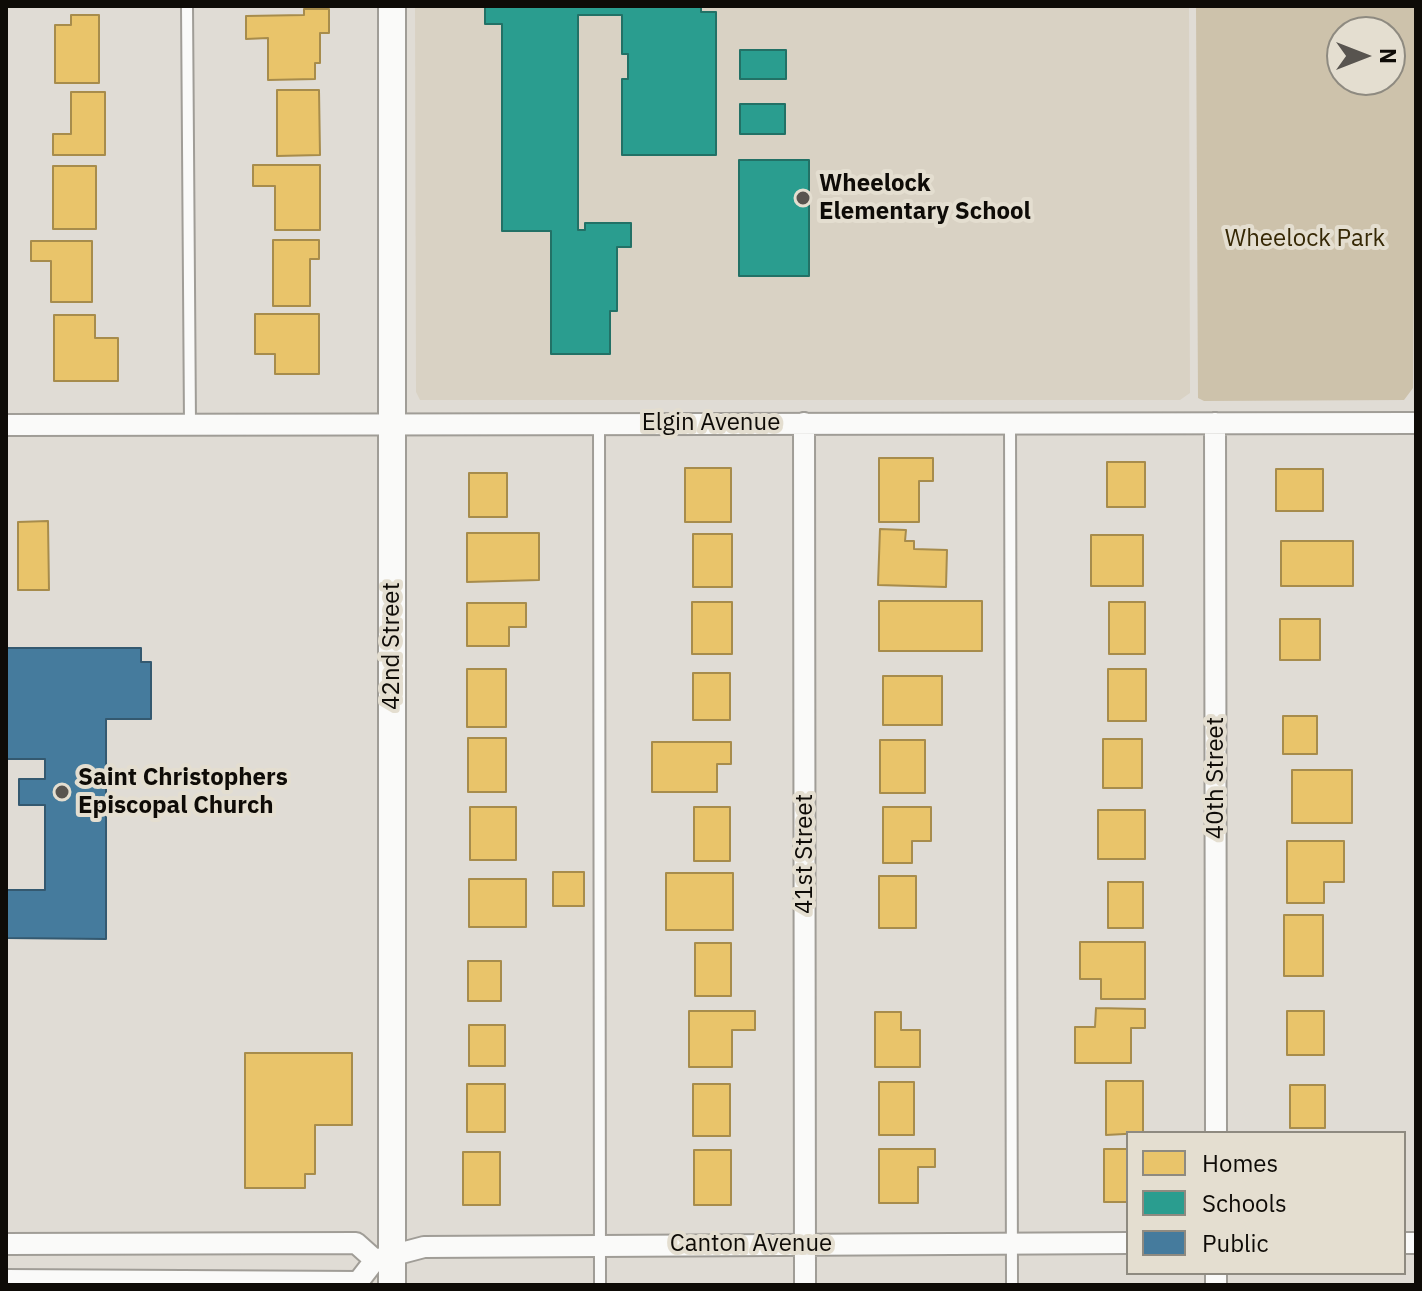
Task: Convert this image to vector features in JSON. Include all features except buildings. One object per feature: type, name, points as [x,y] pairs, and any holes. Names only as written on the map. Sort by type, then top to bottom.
[{"type":"street","name":"42nd Street","points":[[392,6],[392,423],[384,1258],[392,1285]]},
{"type":"street","name":"41st Street","points":[[804,423],[805,1285]]},
{"type":"street","name":"40th Street","points":[[1215,423],[1216,1131]]},
{"type":"street","name":"Elgin Avenue","points":[[6,425],[1416,423]]},
{"type":"street","points":[[6,1244],[356,1243],[384,1258]]},
{"type":"street","name":"Canton Avenue","points":[[6,1280],[350,1284],[358,1282],[384,1258],[424,1247],[1126,1243]]},
{"type":"lane","points":[[187,6],[190,424]]},
{"type":"lane","points":[[599,423],[600,1285]]},
{"type":"lane","points":[[1010,423],[1012,1285]]},
{"type":"shaded area","name":"Wheelock Elementary School","points":[[415,6],[1189,6],[1190,393],[1180,400],[420,400],[416,392]]},
{"type":"green space","name":"Wheelock Park","points":[[1196,6],[1416,6],[1413,388],[1404,400],[1204,401],[1198,398]]},
{"type":"place","name":"Wheelock Elementary School","points":[[803,198]]},
{"type":"place","name":"Saint Christophers Episcopal Church","points":[[62,792]]}]
